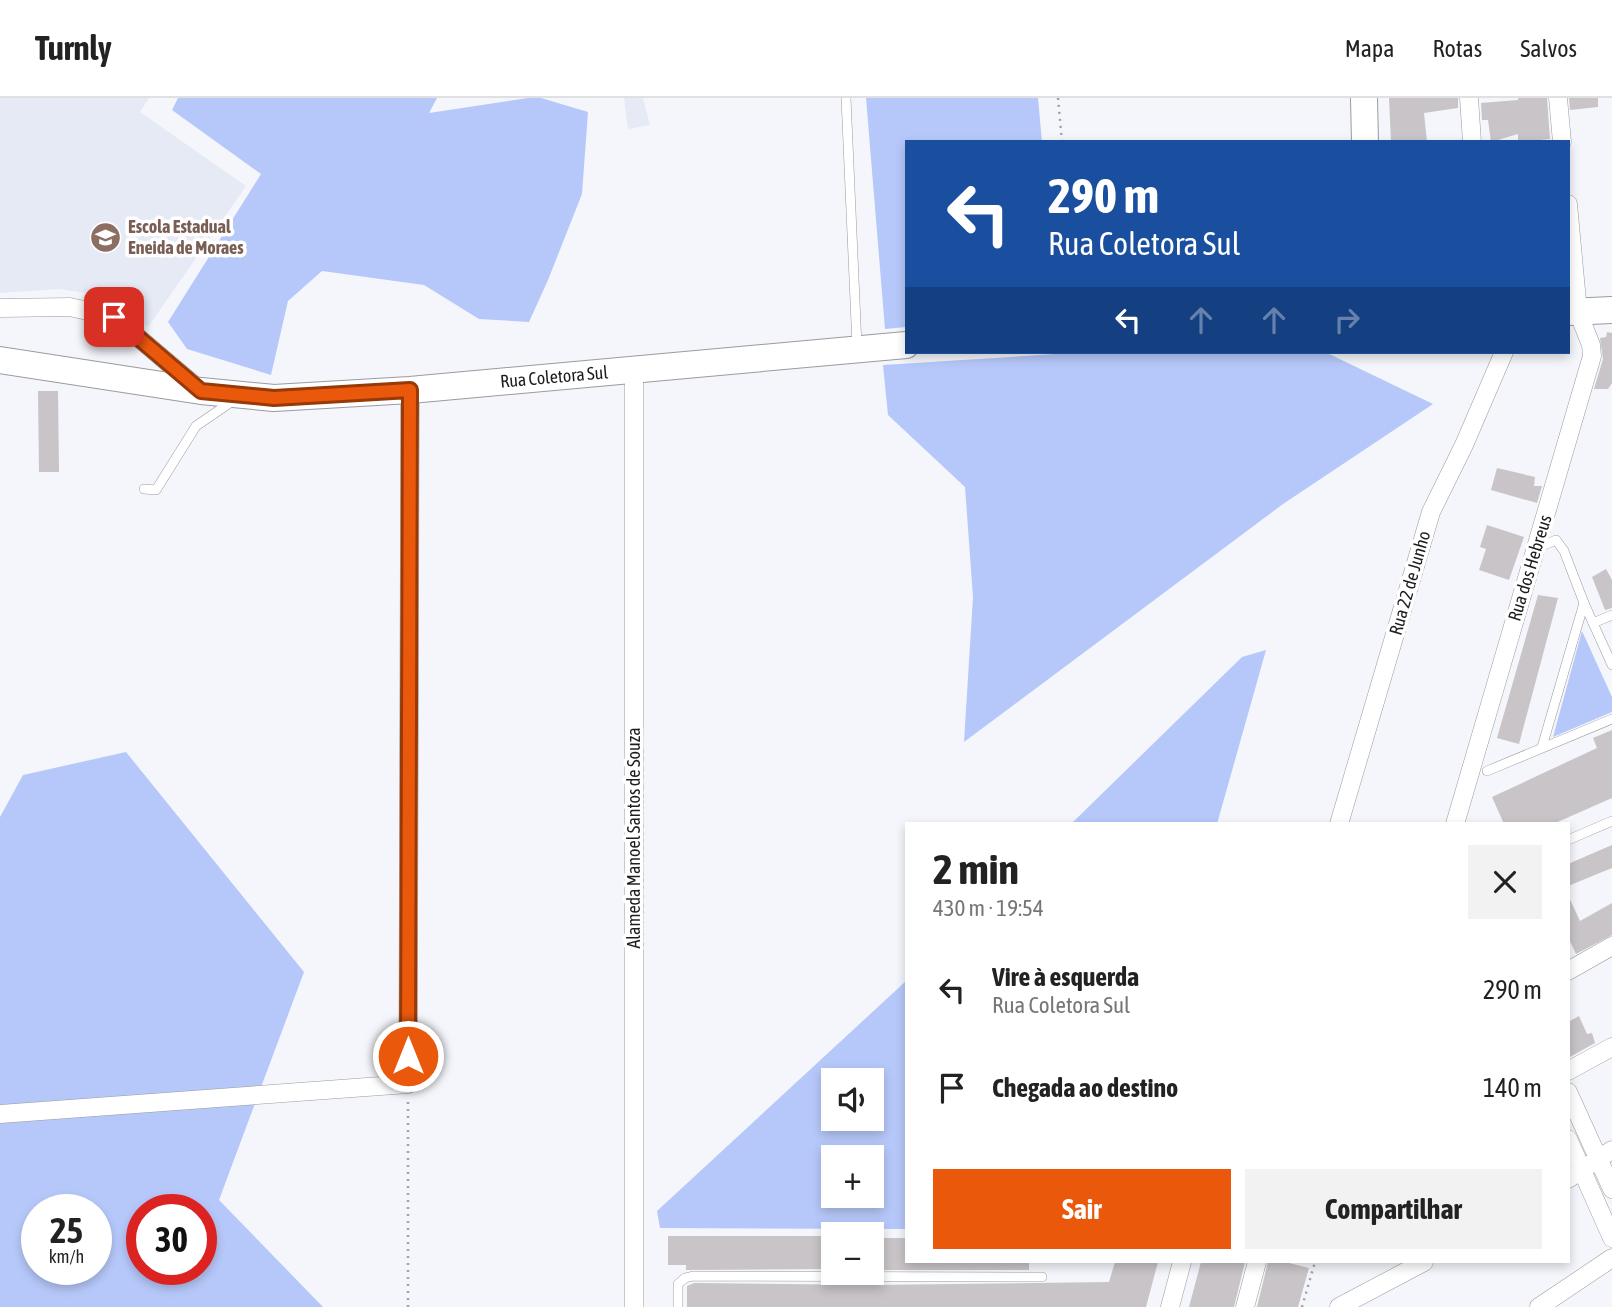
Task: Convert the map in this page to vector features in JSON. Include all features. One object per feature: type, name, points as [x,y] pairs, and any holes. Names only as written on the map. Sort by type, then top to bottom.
[{"type":"street","points":[[1364,98],[1366,140]]},
{"type":"street","points":[[1469,98],[1472,140]]},
{"type":"street","points":[[1558,98],[1562,140]]},
{"type":"street","name":"Rua dos Hebreus","points":[[1456,822],[1592,356],[1591,345],[1573,312],[1570,247]]},
{"type":"street","points":[[0,308],[70,307],[114,317],[201,391]]},
{"type":"street","points":[[1573,312],[1612,310]]},
{"type":"street","name":"Rua Coletora Sul","points":[[0,360],[201,391],[274,398],[410,390],[905,345]]},
{"type":"street","name":"Rua 22 de Junho","points":[[1340,822],[1431,512],[1464,445],[1503,354]]},
{"type":"street","name":"Alameda Manoel Santos de Souza","points":[[634,370],[634,1307]]},
{"type":"street","points":[[0,1114],[408,1084],[410,390]]},
{"type":"street","points":[[1570,970],[1612,946]]},
{"type":"street","points":[[1570,1070],[1612,1046]]},
{"type":"street","points":[[1570,1095],[1605,1155],[1612,1189]]},
{"type":"street","points":[[1570,1149],[1575,1175],[1612,1238]]},
{"type":"street","points":[[1575,1175],[1605,1155]]},
{"type":"street","points":[[1539,1307],[1612,1258]]},
{"type":"street","points":[[1170,1307],[1182,1263]]},
{"type":"street","points":[[1245,1307],[1257,1263]]},
{"type":"street","points":[[1339,1307],[1415,1265]]},
{"type":"lane","points":[[846,98],[857,348]]},
{"type":"lane","points":[[144,489],[156,490],[196,426],[242,395]]},
{"type":"lane","points":[[1537,548],[1556,540],[1564,551],[1612,665]]},
{"type":"lane","points":[[1542,747],[1584,603]]},
{"type":"lane","points":[[1593,623],[1612,615]]},
{"type":"lane","points":[[1487,772],[1612,719]]},
{"type":"lane","points":[[1570,839],[1612,821]]},
{"type":"lane","points":[[678,1307],[678,1284],[693,1276],[1042,1277]]},
{"type":"path","points":[[1058,98],[1062,140]]},
{"type":"path","points":[[408,1084],[408,1307]]},
{"type":"path","points":[[1302,1307],[1315,1263]]},
{"type":"shaded area","name":"Escola Estadual Eneida de Moraes","points":[[0,98],[149,98],[140,112],[246,186],[148,327],[105,296],[59,289],[0,293]]},
{"type":"shaded area","points":[[178,98],[437,98],[429,113],[541,98],[588,112],[582,194],[529,322],[479,319],[424,285],[322,271],[288,301],[271,375],[187,349],[168,322],[261,174],[172,110]]},
{"type":"shaded area","points":[[624,98],[643,98],[650,125],[628,129]]},
{"type":"shaded area","points":[[866,98],[1038,98],[1042,140],[905,140],[905,327],[885,329]]},
{"type":"shaded area","points":[[1056,354],[1329,354],[1433,404],[1283,504],[964,742],[973,597],[965,487],[888,415],[883,365]]},
{"type":"shaded area","points":[[1582,631],[1612,697],[1612,712],[1553,737]]},
{"type":"shaded area","points":[[1266,650],[1218,822],[1073,822],[1242,657]]},
{"type":"shaded area","points":[[126,752],[304,972],[219,1200],[323,1307],[0,1307],[0,817],[23,775]]},
{"type":"shaded area","points":[[905,982],[905,1229],[884,1229],[884,1222],[821,1222],[821,1229],[660,1228],[657,1211]]},
{"type":"building","points":[[1389,98],[1458,98],[1458,108],[1424,113],[1427,140],[1391,140]]},
{"type":"building","points":[[1547,98],[1550,139],[1518,140],[1518,134],[1491,140],[1488,120],[1482,120],[1481,103]]},
{"type":"building","points":[[1569,98],[1598,98],[1598,107],[1570,110]]},
{"type":"building","points":[[1607,332],[1612,333],[1612,383],[1608,389],[1594,389],[1603,359],[1600,338],[1606,337]]},
{"type":"building","points":[[38,391],[58,391],[59,472],[39,472]]},
{"type":"building","points":[[1497,468],[1535,477],[1534,486],[1542,486],[1537,503],[1491,490]]},
{"type":"building","points":[[1487,525],[1524,537],[1509,580],[1479,570],[1486,549],[1480,547]]},
{"type":"building","points":[[1606,569],[1612,580],[1612,608],[1605,610],[1592,577]]},
{"type":"building","points":[[1538,595],[1558,598],[1519,744],[1497,738]]},
{"type":"building","points":[[1612,730],[1612,798],[1558,822],[1503,822],[1492,797],[1597,748],[1593,738]]},
{"type":"building","points":[[1612,845],[1612,868],[1570,885],[1570,863]]},
{"type":"building","points":[[1570,899],[1580,921],[1612,903],[1612,935],[1576,954],[1570,941]]},
{"type":"building","points":[[1579,1016],[1587,1034],[1592,1033],[1595,1043],[1570,1057],[1570,1021]]},
{"type":"building","points":[[668,1236],[821,1236],[821,1269],[686,1270],[686,1265],[668,1265]]},
{"type":"building","points":[[884,1238],[905,1238],[905,1263],[1029,1263],[1029,1270],[884,1270]]},
{"type":"building","points":[[1115,1263],[1158,1263],[1146,1307],[687,1307],[687,1286],[694,1283],[884,1285],[1109,1282]]},
{"type":"building","points":[[1201,1263],[1245,1263],[1234,1307],[1189,1307]]},
{"type":"building","points":[[1268,1263],[1289,1263],[1309,1268],[1298,1307],[1257,1307]]},
{"type":"place","name":"Escola Estadual Eneida de Moraes","points":[[105,237]]},
{"type":"route","points":[[114,317],[201,391],[274,398],[410,390],[408,1056]]}]
